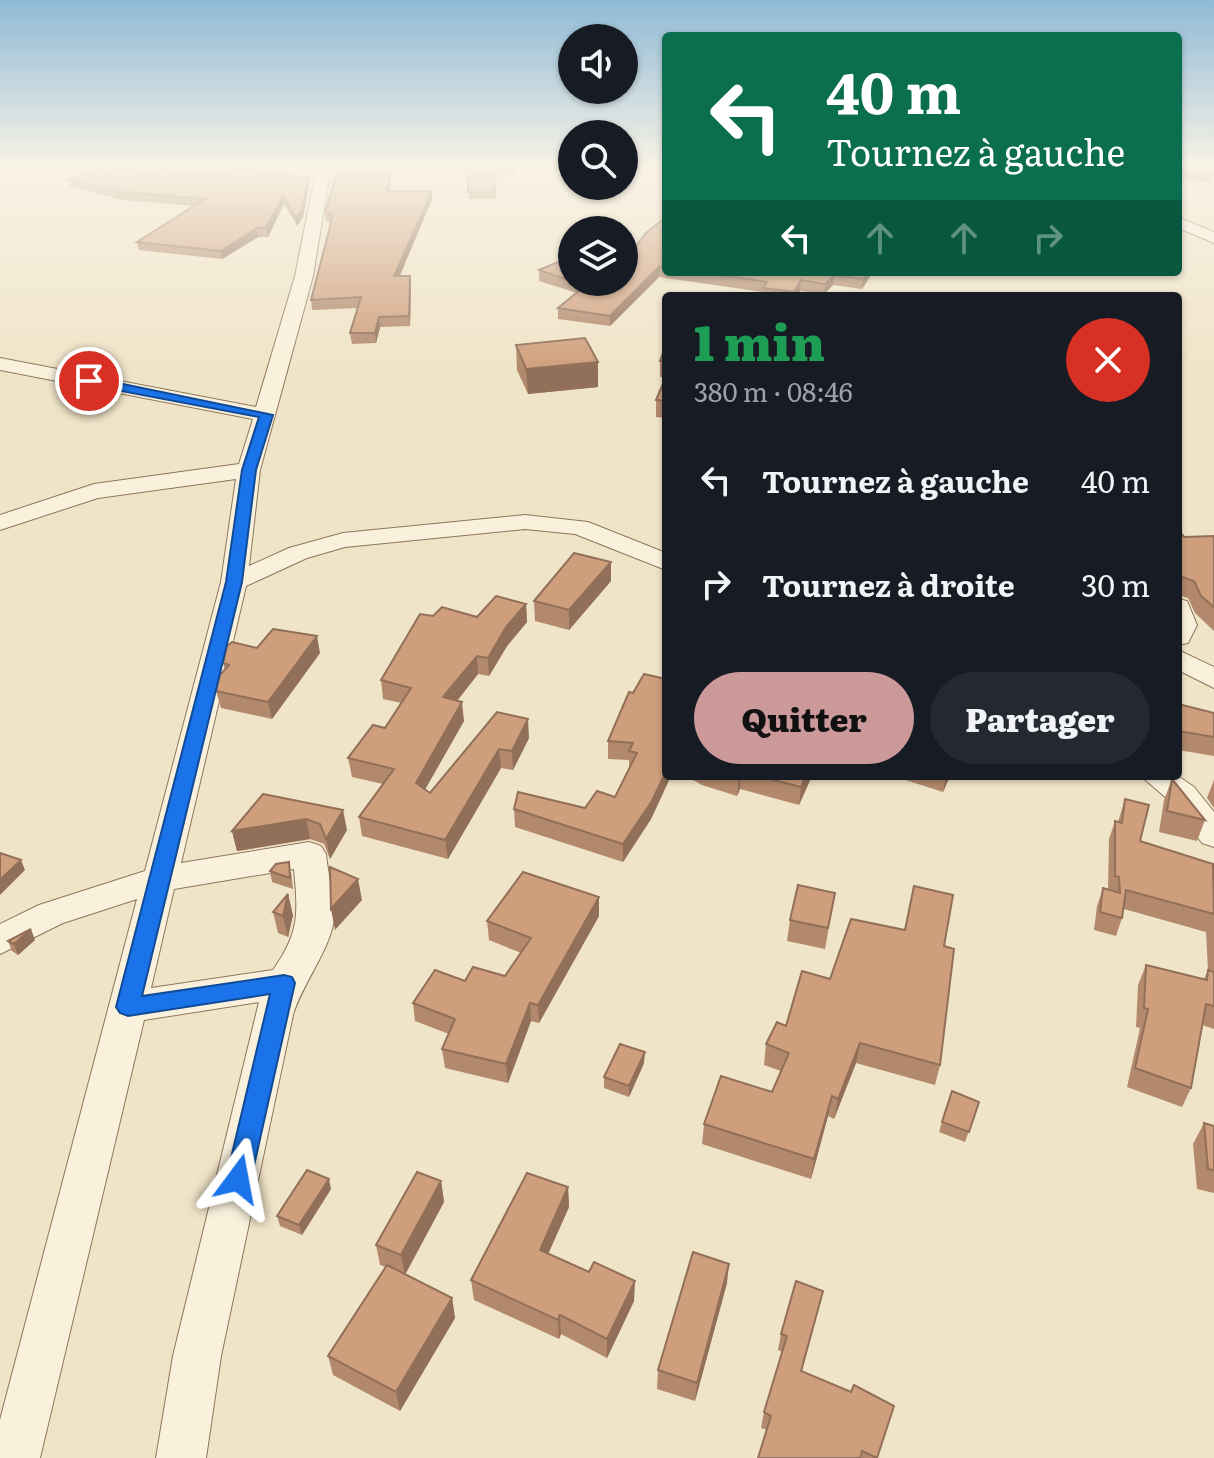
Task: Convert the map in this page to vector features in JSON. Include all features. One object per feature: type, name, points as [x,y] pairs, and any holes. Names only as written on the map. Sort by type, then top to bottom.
[{"type":"street","points":[[15,1458],[234,582],[249,470],[312,234]]},
{"type":"street","points":[[0,364],[266,415]]},
{"type":"street","points":[[0,523],[94,491],[249,470]]},
{"type":"street","points":[[234,582],[298,553],[343,540],[525,522],[579,527],[662,560]]},
{"type":"street","points":[[1182,660],[1214,679]]},
{"type":"street","points":[[1162,780],[1183,795],[1214,835]]},
{"type":"street","points":[[0,940],[51,914],[160,879],[309,854],[316,917],[301,959],[284,983],[197,1356],[181,1458]]},
{"type":"street","points":[[128,1007],[284,983]]},
{"type":"building","points":[[150,234],[248,234],[221,251],[137,242]]},
{"type":"building","points":[[328,234],[413,234],[394,276],[410,276],[409,316],[379,317],[375,333],[350,333],[361,297],[311,300]]},
{"type":"building","points":[[645,234],[662,234],[660,266],[638,288],[638,244]]},
{"type":"building","points":[[558,262],[558,276],[539,270]]},
{"type":"building","points":[[727,276],[833,276],[825,284],[801,280],[794,292],[763,288],[767,282]]},
{"type":"building","points":[[573,296],[630,296],[610,316],[558,308]]},
{"type":"building","points":[[585,338],[598,362],[526,369],[516,345]]},
{"type":"building","points":[[662,386],[662,401],[656,400]]},
{"type":"building","points":[[1182,534],[1184,537],[1214,536],[1214,607],[1201,596],[1194,581],[1182,577]]},
{"type":"building","points":[[574,553],[611,562],[569,610],[534,601]]},
{"type":"building","points":[[496,596],[526,604],[506,627],[488,658],[477,656],[443,697],[462,702],[416,783],[430,793],[497,712],[528,719],[512,751],[499,749],[445,840],[359,817],[394,769],[348,758],[373,725],[385,728],[411,688],[381,680],[420,614],[433,616],[442,607],[477,617]]},
{"type":"building","points":[[273,629],[317,636],[268,702],[216,691],[220,675],[229,665],[223,663],[227,646],[232,642],[257,648]]},
{"type":"building","points":[[644,674],[662,678],[662,780],[652,801],[623,844],[514,809],[518,792],[585,808],[597,791],[615,797],[637,753],[629,751],[633,743],[608,741],[629,692],[633,693]]},
{"type":"building","points":[[1182,705],[1214,713],[1214,737],[1182,732]]},
{"type":"building","points":[[774,780],[804,780],[801,787]]},
{"type":"building","points":[[1173,780],[1205,820],[1167,811]]},
{"type":"building","points":[[263,794],[343,810],[326,839],[320,824],[306,819],[232,831]]},
{"type":"building","points":[[1125,799],[1149,805],[1140,841],[1213,864],[1214,914],[1126,890],[1122,918],[1100,912],[1103,888],[1120,893],[1119,877],[1115,876],[1115,821],[1122,823]]},
{"type":"building","points":[[0,853],[21,860],[0,880]]},
{"type":"building","points":[[289,862],[290,878],[270,871],[276,864]]},
{"type":"building","points":[[330,867],[358,879],[331,909]]},
{"type":"building","points":[[523,872],[599,897],[538,1005],[530,1003],[506,1064],[442,1049],[455,1019],[413,1003],[435,970],[465,981],[473,967],[505,976],[531,938],[487,921]]},
{"type":"building","points":[[798,885],[835,893],[828,928],[790,920]]},
{"type":"building","points":[[914,886],[953,895],[944,946],[954,949],[940,1065],[860,1043],[838,1099],[832,1096],[814,1159],[704,1124],[721,1076],[772,1092],[789,1053],[766,1044],[777,1022],[786,1026],[802,971],[830,979],[851,919],[905,930]]},
{"type":"building","points":[[288,894],[283,916],[273,912]]},
{"type":"building","points":[[31,929],[14,944],[8,941]]},
{"type":"building","points":[[1146,965],[1207,980],[1208,970],[1214,972],[1214,1006],[1206,1004],[1191,1088],[1135,1068],[1148,1009],[1144,1008]]},
{"type":"building","points":[[620,1044],[645,1052],[629,1086],[604,1077]]},
{"type":"building","points":[[952,1091],[979,1102],[969,1132],[942,1122]]},
{"type":"building","points":[[1204,1123],[1214,1126],[1214,1170],[1208,1169]]},
{"type":"building","points":[[307,1170],[329,1179],[299,1225],[277,1216]]},
{"type":"building","points":[[417,1172],[441,1181],[401,1255],[376,1245]]},
{"type":"building","points":[[527,1173],[568,1187],[540,1250],[589,1272],[594,1262],[635,1281],[607,1339],[560,1315],[558,1320],[471,1280]]},
{"type":"building","points":[[693,1252],[729,1264],[697,1383],[658,1370]]},
{"type":"building","points":[[387,1265],[452,1298],[396,1392],[328,1356]]},
{"type":"building","points":[[796,1281],[823,1291],[801,1371],[851,1392],[854,1385],[894,1406],[877,1458],[862,1451],[860,1458],[758,1458],[771,1416],[764,1412],[787,1336],[781,1334]]},
{"type":"route","points":[[89,381],[266,415],[249,470],[234,582],[128,1007],[284,983],[274,1015],[238,1179]]}]
